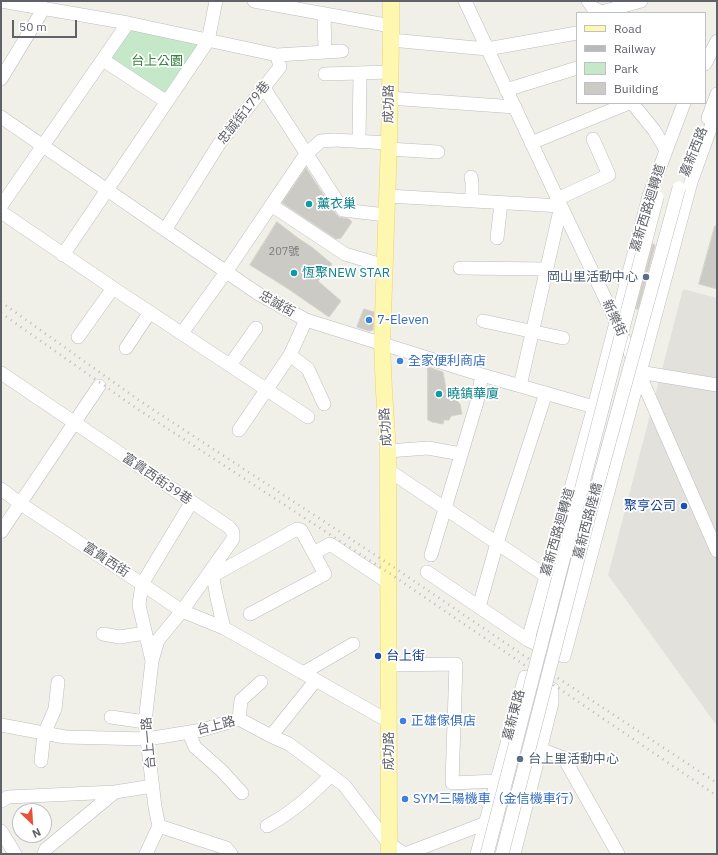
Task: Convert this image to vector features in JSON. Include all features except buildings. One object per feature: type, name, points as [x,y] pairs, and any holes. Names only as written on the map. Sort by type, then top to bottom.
[{"type":"main road","name":"成功路","points":[[389,849],[388,451],[382,344],[389,146],[391,33],[390,1]]},
{"type":"street","points":[[1,1],[128,23],[277,55],[342,51]]},
{"type":"street","points":[[63,255],[208,41],[216,1]]},
{"type":"street","points":[[254,1],[324,14],[391,33],[487,49],[576,33]]},
{"type":"street","name":"新樂街","points":[[465,1],[616,320],[717,551]]},
{"type":"street","points":[[588,1],[593,8],[600,5],[602,12],[641,1]]},
{"type":"street","points":[[1,79],[44,8]]},
{"type":"street","points":[[324,14],[324,52]]},
{"type":"street","points":[[1,206],[128,23]]},
{"type":"street","points":[[706,62],[717,42]]},
{"type":"street","name":"忠誠街179巷","points":[[165,230],[219,144],[280,67],[277,55]]},
{"type":"street","points":[[103,60],[167,102]]},
{"type":"street","points":[[506,90],[576,68]]},
{"type":"street","points":[[325,74],[390,72]]},
{"type":"street","points":[[359,141],[360,73]]},
{"type":"street","points":[[264,88],[343,210],[386,215]]},
{"type":"street","name":"嘉新西路","points":[[680,188],[717,94]]},
{"type":"street","points":[[389,98],[515,108]]},
{"type":"street","points":[[531,143],[627,104]]},
{"type":"street","points":[[633,104],[654,130],[666,150]]},
{"type":"street","name":"嘉新西路迴轉道","points":[[528,640],[594,407],[649,196],[684,104]]},
{"type":"street","name":"嘉新西路","points":[[658,197],[690,104]]},
{"type":"street","points":[[427,572],[528,640],[564,656],[691,182],[717,110]]},
{"type":"street","name":"忠誠街","points":[[1,116],[257,293],[306,320],[482,375],[594,407]]},
{"type":"street","points":[[387,196],[501,203],[559,202],[609,174],[593,139]]},
{"type":"street","points":[[182,333],[226,272],[306,154],[321,141],[359,141],[438,152]]},
{"type":"street","points":[[471,177],[472,201]]},
{"type":"street","name":"嘉新西路陸橋","points":[[502,854],[589,516],[680,188]]},
{"type":"street","name":"嘉新西路陸橋","points":[[487,854],[658,197]]},
{"type":"street","points":[[520,386],[547,269],[559,202]]},
{"type":"street","points":[[497,238],[501,203]]},
{"type":"street","points":[[271,205],[345,254],[385,266]]},
{"type":"street","points":[[1,212],[63,255],[308,417]]},
{"type":"street","points":[[640,230],[675,240]]},
{"type":"street","points":[[460,268],[547,269]]},
{"type":"street","points":[[78,337],[113,288]]},
{"type":"street","points":[[126,348],[150,312]]},
{"type":"street","points":[[239,430],[290,355],[306,320]]},
{"type":"street","points":[[483,321],[563,338]]},
{"type":"street","points":[[230,365],[256,328]]},
{"type":"street","points":[[290,355],[308,369],[324,404]]},
{"type":"street","points":[[639,372],[717,385]]},
{"type":"street","name":"富貴西街39巷","points":[[1,373],[74,424],[229,527],[233,532],[233,539],[182,611]]},
{"type":"street","points":[[431,555],[477,402],[482,375]]},
{"type":"street","points":[[1,532],[99,386]]},
{"type":"street","points":[[479,607],[497,543],[546,393]]},
{"type":"street","points":[[388,451],[428,448],[461,454]]},
{"type":"street","points":[[388,470],[546,576]]},
{"type":"street","name":"富貴西街","points":[[1,490],[182,611],[224,628],[388,721]]},
{"type":"street","points":[[142,584],[191,503]]},
{"type":"street","points":[[224,628],[212,579],[214,575],[297,530],[301,530],[325,574],[250,614]]},
{"type":"street","points":[[314,553],[330,544],[389,583]]},
{"type":"street","name":"台上一路","points":[[142,584],[140,605],[152,660],[146,722],[146,739],[159,826]]},
{"type":"street","points":[[152,660],[158,640],[182,611]]},
{"type":"street","points":[[103,634],[120,637],[145,633]]},
{"type":"street","points":[[303,673],[353,644]]},
{"type":"street","points":[[388,665],[456,664],[452,783],[497,781]]},
{"type":"street","name":"嘉新東路","points":[[477,854],[525,677],[552,689],[552,703],[514,854]]},
{"type":"street","points":[[271,736],[316,680]]},
{"type":"street","points":[[41,761],[44,734],[55,709],[58,682]]},
{"type":"street","points":[[239,719],[241,700],[261,682]]},
{"type":"street","points":[[111,717],[146,722]]},
{"type":"street","name":"台上路","points":[[1,724],[44,734],[65,737],[146,739],[189,732],[239,719],[288,744],[344,785],[389,849],[405,854]]},
{"type":"street","points":[[189,732],[195,747],[222,771],[242,794]]},
{"type":"street","points":[[540,749],[564,758],[618,854]]},
{"type":"street","points":[[267,826],[315,792],[331,775]]},
{"type":"street","points":[[1,801],[8,797],[115,792],[153,786]]},
{"type":"street","points":[[44,854],[46,849],[115,792]]},
{"type":"street","points":[[405,854],[486,823],[520,832]]},
{"type":"street","points":[[146,854],[159,826],[226,848],[231,854]]},
{"type":"street","points":[[1,831],[15,854]]},
{"type":"shaded area","points":[[683,289],[717,298],[717,726],[608,575]]},
{"type":"green space","name":"台上公園","points":[[130,28],[198,45],[163,95],[109,59]]},
{"type":"railway","points":[[1,302],[140,401],[389,564],[523,655],[717,783]]},
{"type":"railway","points":[[1,313],[136,408],[389,573],[717,796]]},
{"type":"place","name":"薰衣巢","points":[[309,204]]},
{"type":"place","name":"恆聚NEW STAR","points":[[294,273]]},
{"type":"place","name":"岡山里活動中心","points":[[646,277]]},
{"type":"place","name":"7-Eleven","points":[[369,320]]},
{"type":"place","name":"全家便利商店","points":[[400,361]]},
{"type":"place","name":"曉鎮華廈","points":[[439,394]]},
{"type":"place","name":"聚亨公司","points":[[684,506]]},
{"type":"place","name":"台上街","points":[[378,656]]},
{"type":"place","name":"正雄傢俱店","points":[[403,721]]},
{"type":"place","name":"台上里活動中心","points":[[520,759]]},
{"type":"place","name":"SYM三陽機車（金信機車行）","points":[[405,799]]}]
